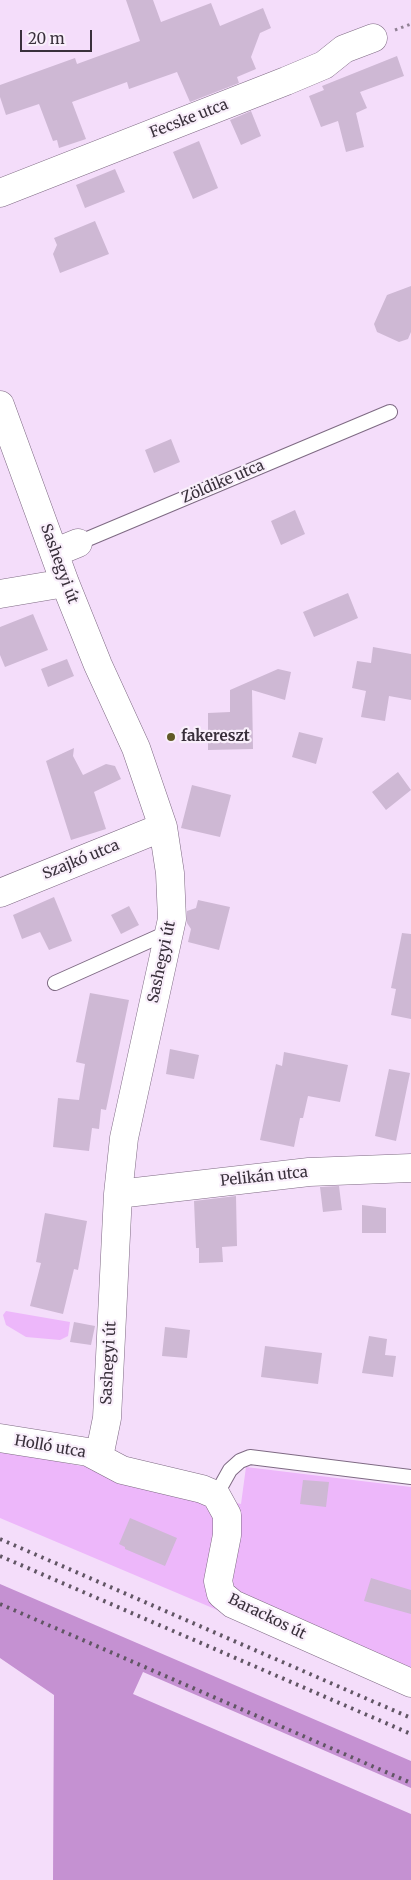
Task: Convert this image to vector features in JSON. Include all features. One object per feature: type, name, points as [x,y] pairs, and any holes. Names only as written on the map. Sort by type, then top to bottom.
[{"type":"street","name":"Fecske utca","points":[[0,193],[286,81],[324,65],[344,49],[373,38]]},
{"type":"street","name":"Sashegyi út","points":[[0,405],[5,436],[67,548],[65,583],[98,665],[136,748],[163,827],[170,874],[172,919],[124,1138],[118,1194],[107,1418],[99,1457]]},
{"type":"street","points":[[0,594],[65,583]]},
{"type":"street","name":"Szajkó utca","points":[[0,893],[163,827]]},
{"type":"street","name":"Pelikán utca","points":[[118,1194],[309,1172],[411,1168]]},
{"type":"street","name":"Holló utca","points":[[0,1438],[88,1452],[99,1457]]},
{"type":"street","points":[[99,1457],[122,1470],[202,1489],[216,1495]]},
{"type":"street","name":"Barackos út","points":[[216,1495],[227,1516],[227,1534],[218,1581],[222,1594],[233,1604],[411,1684]]},
{"type":"lane","name":"Zöldike utca","points":[[67,548],[390,412]]},
{"type":"lane","points":[[55,983],[169,932]]},
{"type":"lane","points":[[216,1495],[230,1470],[240,1461],[250,1457],[411,1477]]},
{"type":"shaded area","points":[[6,1311],[70,1322],[68,1336],[60,1340],[26,1337],[6,1325],[3,1315]]},
{"type":"shaded area","points":[[0,1450],[81,1466],[103,1466],[147,1481],[241,1504],[246,1467],[411,1487],[411,1692],[0,1518]]},
{"type":"shaded area","points":[[0,1584],[411,1761],[411,1788],[143,1672],[133,1694],[411,1814],[411,1880],[53,1880],[54,1695],[0,1658]]},
{"type":"building","points":[[126,0],[153,0],[161,22],[211,3],[220,26],[263,8],[271,28],[260,33],[251,57],[256,69],[237,77],[239,83],[190,102],[177,72],[129,89],[127,82],[72,102],[86,139],[59,148],[57,140],[53,141],[39,104],[6,115],[0,97],[0,85],[75,58],[77,64],[140,41]]},
{"type":"building","points":[[397,56],[404,76],[360,92],[367,108],[356,113],[364,147],[346,152],[338,121],[321,127],[309,96],[324,90],[322,86]]},
{"type":"building","points":[[251,111],[261,136],[241,145],[230,120]]},
{"type":"building","points":[[199,141],[218,188],[193,199],[173,152]]},
{"type":"building","points":[[115,169],[125,192],[85,208],[76,185]]},
{"type":"building","points":[[95,221],[109,254],[60,273],[53,254],[57,245],[54,238]]},
{"type":"building","points":[[411,286],[411,332],[408,339],[399,342],[377,332],[374,324],[387,295]]},
{"type":"building","points":[[171,439],[180,462],[154,473],[145,450]]},
{"type":"building","points":[[295,510],[305,534],[281,545],[271,521]]},
{"type":"building","points":[[348,593],[358,618],[314,637],[303,612]]},
{"type":"building","points":[[33,614],[48,650],[5,667],[0,655],[0,627]]},
{"type":"building","points":[[373,647],[411,654],[411,700],[389,696],[385,721],[361,717],[366,691],[352,688],[357,661],[371,663]]},
{"type":"building","points":[[67,659],[74,676],[48,687],[41,669]]},
{"type":"building","points":[[278,669],[291,672],[285,700],[252,690],[253,749],[208,750],[208,713],[230,712],[230,690]]},
{"type":"building","points":[[299,732],[323,738],[316,764],[292,757]]},
{"type":"building","points":[[74,748],[73,756],[83,775],[106,764],[115,766],[121,779],[94,792],[106,829],[71,840],[46,761]]},
{"type":"building","points":[[398,772],[411,790],[386,810],[372,792]]},
{"type":"building","points":[[192,785],[231,795],[220,837],[181,828]]},
{"type":"building","points":[[54,897],[72,941],[49,950],[40,932],[22,939],[13,915]]},
{"type":"building","points":[[198,900],[230,907],[219,950],[188,942],[191,929],[187,923],[187,911],[196,908]]},
{"type":"building","points":[[129,906],[139,925],[121,934],[111,915]]},
{"type":"building","points":[[402,933],[411,934],[411,1019],[391,1015],[396,989],[391,988]]},
{"type":"building","points":[[90,993],[129,1000],[106,1110],[101,1109],[99,1129],[92,1128],[89,1151],[53,1147],[58,1098],[79,1100],[85,1064],[76,1062]]},
{"type":"building","points":[[170,1049],[199,1055],[194,1079],[166,1074]]},
{"type":"building","points":[[284,1052],[348,1065],[340,1102],[308,1096],[303,1118],[300,1118],[294,1147],[260,1140],[276,1064],[282,1066]]},
{"type":"building","points":[[389,1069],[410,1073],[396,1141],[375,1136]]},
{"type":"building","points":[[339,1186],[342,1210],[323,1212],[320,1187]]},
{"type":"building","points":[[236,1196],[237,1246],[222,1247],[223,1262],[199,1263],[199,1248],[196,1248],[194,1201]]},
{"type":"building","points":[[362,1205],[386,1208],[386,1233],[362,1233]]},
{"type":"building","points":[[45,1213],[87,1221],[78,1270],[74,1269],[63,1314],[30,1306],[41,1263],[36,1262]]},
{"type":"building","points":[[74,1322],[95,1326],[91,1345],[70,1342]]},
{"type":"building","points":[[165,1327],[190,1330],[187,1358],[162,1356]]},
{"type":"building","points":[[369,1336],[387,1339],[385,1355],[396,1356],[393,1377],[362,1373]]},
{"type":"building","points":[[265,1346],[322,1353],[318,1384],[261,1377]]},
{"type":"building","points":[[303,1480],[329,1482],[326,1507],[300,1504]]},
{"type":"building","points":[[130,1518],[177,1538],[165,1566],[125,1549],[125,1547],[119,1544]]},
{"type":"building","points":[[371,1578],[411,1590],[411,1614],[364,1601]]},
{"type":"railway","points":[[0,1539],[411,1718]]},
{"type":"railway","points":[[0,1556],[411,1734]]},
{"type":"railway","points":[[0,1604],[411,1783]]},
{"type":"place","name":"fakereszt","points":[[171,737]]}]
